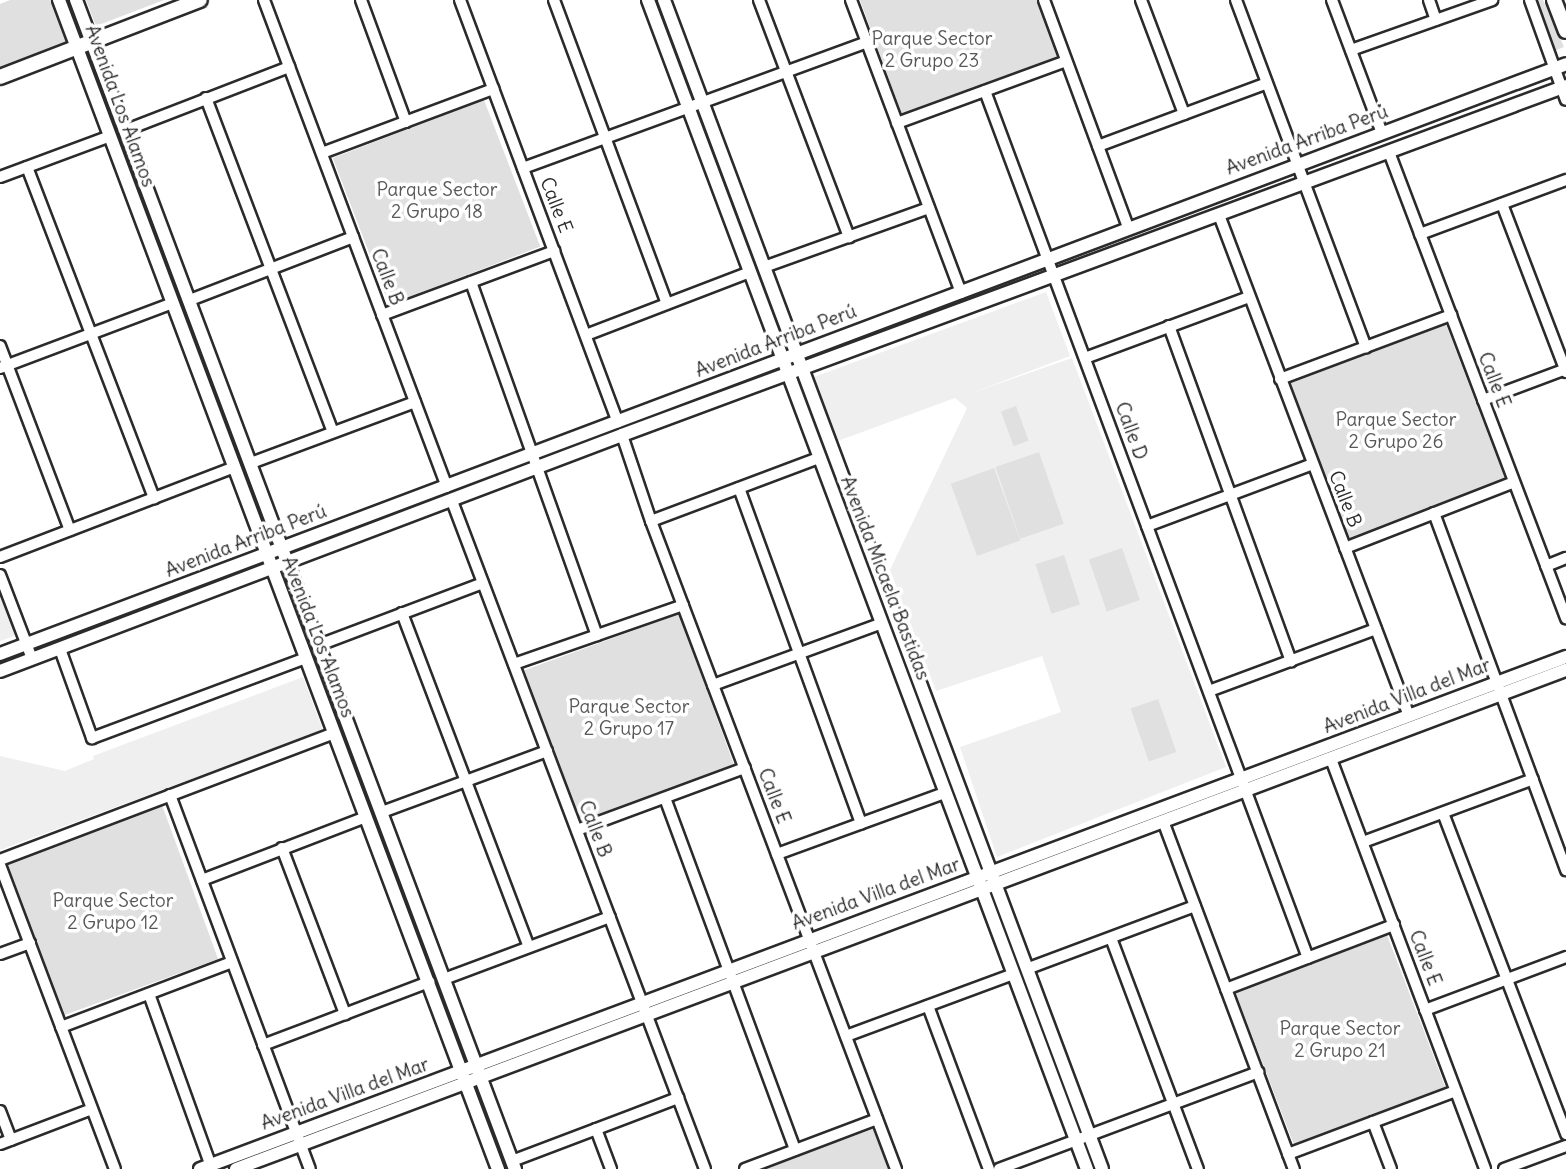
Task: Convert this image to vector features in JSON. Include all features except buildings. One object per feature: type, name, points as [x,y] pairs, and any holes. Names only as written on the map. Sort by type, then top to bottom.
[{"type":"main road","points":[[0,77],[200,0]]},
{"type":"main road","points":[[1554,0],[1566,31]]},
{"type":"street","name":"Avenida Los Alamos","points":[[59,0],[429,982],[464,1077],[493,1168]]},
{"type":"street","name":"Avenida Los Alamos","points":[[76,0],[514,1165]]},
{"type":"street","name":"Calle B","points":[[264,0],[447,487]]},
{"type":"street","points":[[361,0],[406,122]]},
{"type":"street","points":[[554,0],[667,304]]},
{"type":"street","name":"Avenida Micaela Bastidas","points":[[648,0],[1014,974],[1083,1138],[1102,1169]]},
{"type":"street","name":"Avenida Micaela Bastidas","points":[[664,0],[1029,968],[1083,1138],[1087,1169]]},
{"type":"street","points":[[759,0],[849,237]]},
{"type":"street","points":[[852,0],[961,293]]},
{"type":"street","points":[[1044,0],[1128,228]]},
{"type":"street","points":[[1141,0],[1184,114]]},
{"type":"street","points":[[1237,0],[1366,347]]},
{"type":"street","points":[[1332,0],[1382,133]]},
{"type":"street","points":[[1429,0],[1436,20]]},
{"type":"street","points":[[1351,50],[1492,0]]},
{"type":"street","points":[[1530,0],[1560,67],[1565,91]]},
{"type":"street","name":"Calle E","points":[[463,1],[620,428],[651,521],[896,1169]]},
{"type":"street","points":[[523,168],[867,42]]},
{"type":"street","points":[[897,123],[1066,61]]},
{"type":"street","name":"Avenida Arriba Perú","points":[[0,654],[533,454],[788,374],[1055,277],[1219,215],[1382,133],[1560,67]]},
{"type":"street","points":[[126,130],[289,68]]},
{"type":"street","points":[[1098,146],[1267,83]]},
{"type":"street","points":[[321,153],[494,89]]},
{"type":"street","name":"Calle D","points":[[985,90],[1308,958]]},
{"type":"street","name":"Avenida Arriba Perú","points":[[0,671],[452,501],[537,467],[620,428],[783,359],[1128,228],[1301,174],[1389,152],[1565,91]]},
{"type":"street","points":[[206,99],[333,432]]},
{"type":"street","points":[[0,177],[110,136]]},
{"type":"street","name":"Calle E","points":[[1389,152],[1566,620]]},
{"type":"street","points":[[27,167],[154,498]]},
{"type":"street","points":[[1420,234],[1566,180]]},
{"type":"street","points":[[1483,400],[1566,370],[1502,204]]},
{"type":"street","points":[[764,267],[929,208]]},
{"type":"street","name":"Calle B","points":[[1219,215],[1409,716]]},
{"type":"street","points":[[190,300],[353,237]]},
{"type":"street","points":[[382,315],[554,251]]},
{"type":"street","points":[[586,335],[750,272]]},
{"type":"street","points":[[471,282],[597,635]]},
{"type":"street","points":[[1085,358],[1249,297]]},
{"type":"street","points":[[4,367],[173,303]]},
{"type":"street","points":[[1280,379],[1451,315]]},
{"type":"street","points":[[1169,326],[1291,661]]},
{"type":"street","points":[[0,346],[4,367],[70,530]]},
{"type":"street","points":[[251,463],[415,402]]},
{"type":"street","points":[[651,521],[819,458]]},
{"type":"street","points":[[1147,526],[1313,464]]},
{"type":"street","points":[[0,557],[234,467]]},
{"type":"street","points":[[1345,548],[1514,482]]},
{"type":"street","points":[[738,488],[861,823]]},
{"type":"street","name":"Calle B","points":[[452,501],[705,1169]]},
{"type":"street","points":[[1434,513],[1565,864]]},
{"type":"street","points":[[1546,566],[1566,558]]},
{"type":"street","points":[[0,575],[32,659]]},
{"type":"street","points":[[319,645],[483,583]]},
{"type":"street","points":[[514,664],[683,605]]},
{"type":"street","points":[[402,612],[529,947]]},
{"type":"street","points":[[713,685],[882,623]]},
{"type":"street","points":[[1209,691],[1376,629]]},
{"type":"street","points":[[60,649],[92,738],[306,658]]},
{"type":"street","name":"Avenida Villa del Mar","points":[[207,1168],[464,1077],[1244,785],[1331,759],[1566,657]]},
{"type":"street","name":"Avenida Villa del Mar","points":[[995,877],[1163,821],[1409,716],[1566,670]]},
{"type":"street","points":[[0,860],[334,733]]},
{"type":"street","points":[[382,812],[547,751]]},
{"type":"street","name":"Calle E","points":[[1331,759],[1485,1169]]},
{"type":"street","points":[[577,830],[745,768]]},
{"type":"street","points":[[1363,842],[1533,779]]},
{"type":"street","points":[[777,854],[945,793]]},
{"type":"street","points":[[170,795],[310,1169]]},
{"type":"street","points":[[665,798],[795,1150]]},
{"type":"street","points":[[1443,813],[1566,1134]]},
{"type":"street","points":[[202,880],[366,817]]},
{"type":"street","points":[[1163,821],[1294,1169]]},
{"type":"street","points":[[282,848],[345,1014]]},
{"type":"street","points":[[0,865],[115,1169]]},
{"type":"street","points":[[1029,968],[1195,906]]},
{"type":"street","points":[[444,979],[610,917]]},
{"type":"street","points":[[1226,989],[1394,925]]},
{"type":"street","points":[[1111,938],[1198,1169]]},
{"type":"street","points":[[0,954],[30,943]]},
{"type":"street","points":[[1425,1010],[1566,957]]},
{"type":"street","points":[[61,1027],[232,962]]},
{"type":"street","points":[[846,1036],[1014,974]]},
{"type":"street","points":[[263,1045],[429,982]]},
{"type":"street","points":[[149,994],[207,1168]]},
{"type":"street","points":[[928,1006],[989,1169]]},
{"type":"street","points":[[999,1169],[1258,1072]]},
{"type":"street","points":[[1288,1154],[1456,1091]]},
{"type":"street","points":[[514,1165],[596,1129],[678,1098]]},
{"type":"street","points":[[0,1111],[5,1142],[92,1109]]},
{"type":"street","points":[[744,1169],[877,1119]]},
{"type":"street","points":[[1373,1122],[1391,1169]]},
{"type":"street","points":[[596,1129],[611,1169]]},
{"type":"street","name":"Avenida Villa del Mar","points":[[236,1169],[298,1138]]},
{"type":"street","points":[[1504,1169],[1566,1146]]},
{"type":"shaded area","points":[[1046,292],[1070,356],[966,395],[1072,358],[1226,767],[997,857],[960,747],[1061,712],[1042,656],[936,691],[890,570],[967,408],[955,398],[835,442],[811,378]]},
{"type":"shaded area","points":[[0,581],[18,627],[14,636],[0,641]]},
{"type":"shaded area","points":[[303,677],[323,730],[0,850],[0,756],[65,771],[94,759],[93,756]]},
{"type":"green space","points":[[10,0],[51,0],[67,42],[0,68],[0,4]]},
{"type":"green space","points":[[86,0],[164,0],[96,26]]},
{"type":"green space","name":"Parque Sector 2 Grupo 23","points":[[860,0],[1037,0],[1059,57],[902,115]]},
{"type":"green space","points":[[1535,0],[1543,0],[1564,47],[1554,51]]},
{"type":"green space","name":"Parque Sector 2 Grupo 18","points":[[484,100],[540,247],[389,305],[333,158]]},
{"type":"green space","name":"Parque Sector 2 Grupo 26","points":[[1445,322],[1506,480],[1348,540],[1287,383]]},
{"type":"green space","points":[[1016,406],[1029,441],[1014,446],[1001,411]]},
{"type":"green space","points":[[1039,452],[1064,524],[1020,539],[996,467]]},
{"type":"green space","points":[[994,468],[1020,540],[977,556],[951,484]]},
{"type":"green space","points":[[1122,548],[1140,600],[1107,611],[1089,559]]},
{"type":"green space","points":[[1064,555],[1080,604],[1052,614],[1035,564]]},
{"type":"green space","name":"Parque Sector 2 Grupo 17","points":[[679,614],[734,765],[578,822],[523,671]]},
{"type":"green space","points":[[1158,699],[1176,752],[1149,761],[1131,708]]},
{"type":"green space","name":"Parque Sector 2 Grupo 12","points":[[162,805],[218,959],[61,1016],[5,862]]},
{"type":"green space","name":"Parque Sector 2 Grupo 21","points":[[1387,935],[1446,1088],[1295,1146],[1236,993]]},
{"type":"green space","points":[[873,1129],[888,1169],[762,1169]]}]
